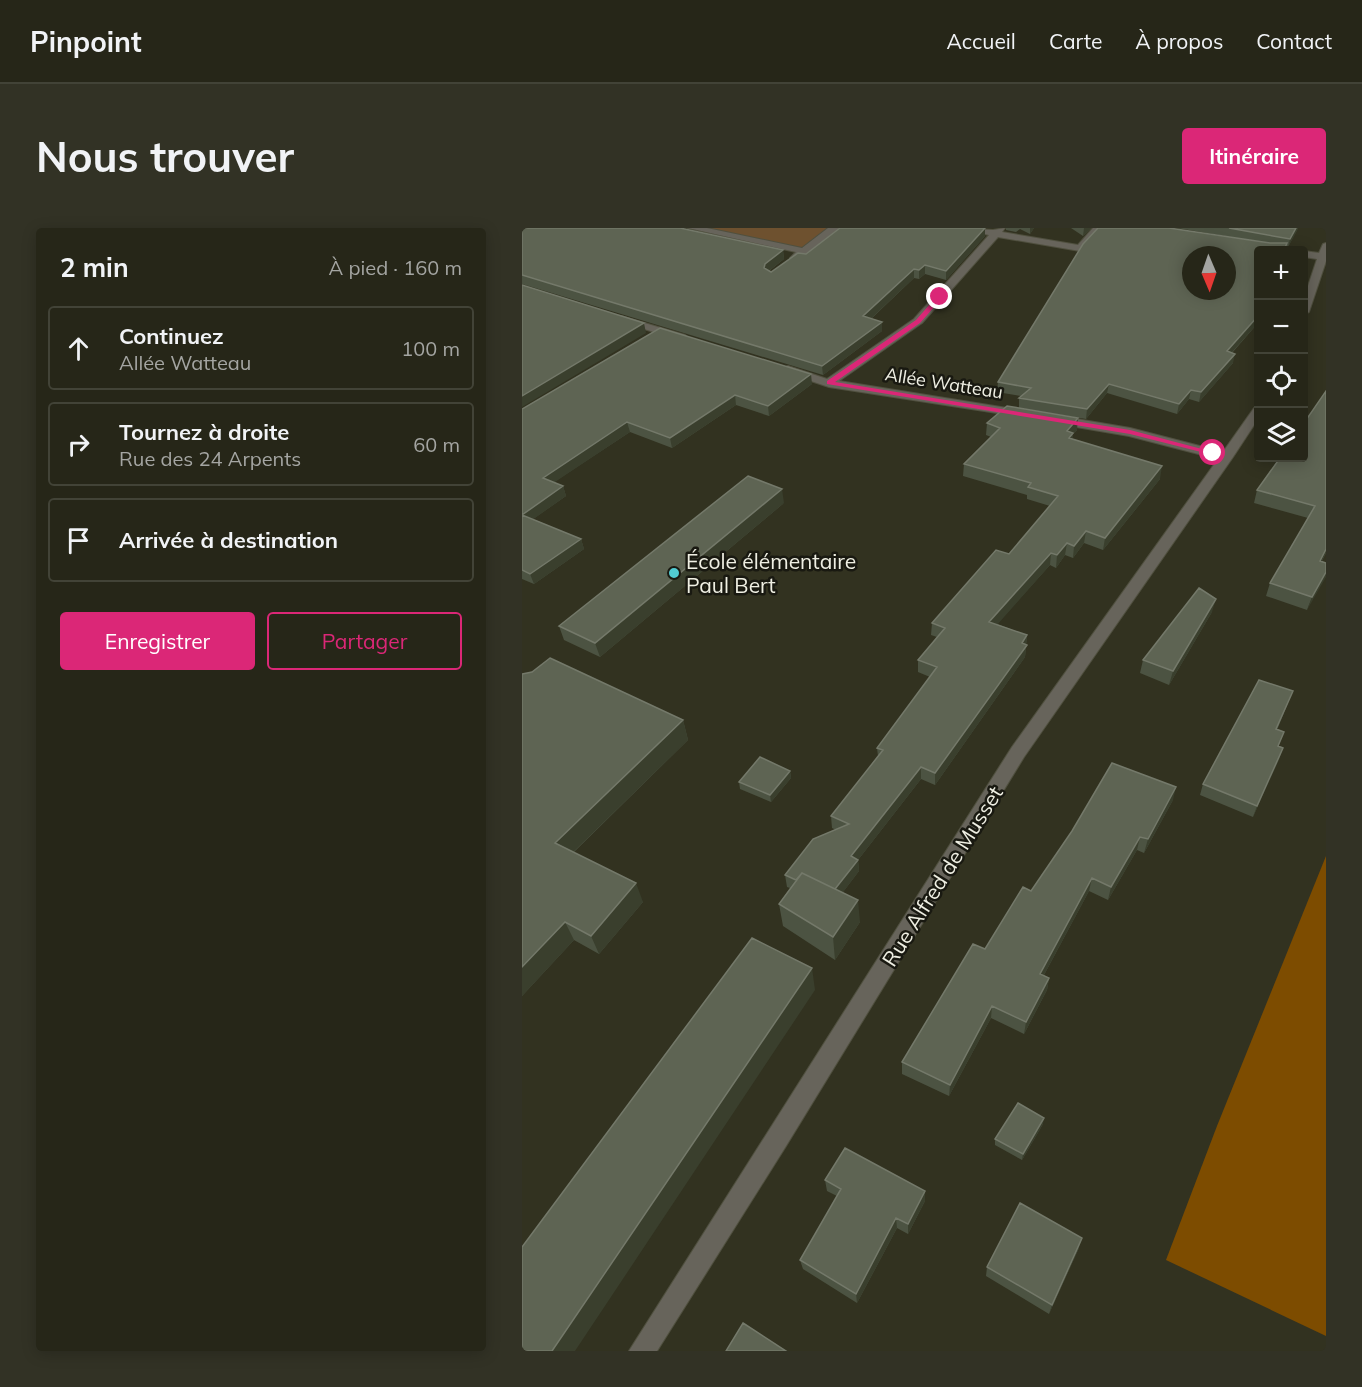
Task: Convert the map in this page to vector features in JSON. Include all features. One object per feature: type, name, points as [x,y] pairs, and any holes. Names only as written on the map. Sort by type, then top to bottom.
[{"type":"street","points":[[693,228],[805,250]]},
{"type":"street","points":[[789,263],[834,228]]},
{"type":"street","points":[[964,228],[997,231],[1080,248],[1098,228]]},
{"type":"street","points":[[829,383],[918,321],[997,231]]},
{"type":"street","points":[[1308,254],[1324,252],[1308,300]]},
{"type":"street","points":[[607,315],[692,341]]},
{"type":"street","points":[[647,339],[660,331]]},
{"type":"street","name":"Allée Watteau","points":[[779,368],[829,383],[1130,432],[1227,457]]},
{"type":"street","name":"Rue Alfred de Musset","points":[[642,1351],[791,1118],[1018,752],[1254,417]]},
{"type":"shaded area","points":[[694,228],[834,228],[805,251]]},
{"type":"shaded area","points":[[1326,856],[1326,1336],[1166,1260],[1217,1126]]},
{"type":"building","points":[[522,228],[680,228],[783,250],[765,264],[764,268],[771,272],[798,253],[806,254],[840,228],[985,228],[946,271],[925,265],[919,270],[914,269],[863,316],[882,322],[822,366],[522,275]]},
{"type":"building","points":[[1098,228],[1169,228],[1270,243],[1287,243],[1286,246],[1254,246],[1254,321],[1227,351],[1235,354],[1201,392],[1191,390],[1179,404],[1109,384],[1087,409],[1019,398],[1031,388],[998,382],[1083,244]]},
{"type":"building","points":[[1229,228],[1296,228],[1290,239]]},
{"type":"building","points":[[522,285],[644,323],[522,396]]},
{"type":"building","points":[[660,328],[811,374],[768,406],[735,395],[670,438],[627,422],[543,478],[563,486],[522,515],[522,409]]},
{"type":"building","points":[[1326,391],[1326,549],[1320,561],[1326,563],[1326,572],[1312,597],[1270,583],[1315,506],[1257,490],[1277,462],[1308,462],[1308,417]]},
{"type":"building","points":[[1007,406],[1078,418],[1067,431],[1073,433],[1069,438],[1162,466],[1105,538],[1086,531],[1074,546],[1067,543],[1057,555],[1051,553],[989,622],[1027,635],[1022,643],[1027,645],[935,773],[921,767],[851,856],[858,860],[835,889],[802,873],[796,880],[785,875],[813,839],[849,824],[831,816],[883,750],[877,748],[937,667],[918,660],[945,628],[932,623],[996,550],[1009,554],[1058,496],[1028,487],[1031,483],[964,464],[1000,428],[987,423]]},
{"type":"building","points":[[748,476],[782,489],[595,643],[559,626]]},
{"type":"building","points":[[522,515],[581,539],[530,574],[522,570]]},
{"type":"building","points":[[1199,588],[1216,599],[1173,671],[1143,660]]},
{"type":"building","points":[[550,658],[683,720],[555,843],[636,883],[591,936],[565,922],[522,967],[522,674],[532,672]]},
{"type":"building","points":[[1259,680],[1293,691],[1276,729],[1284,732],[1278,746],[1283,748],[1257,806],[1203,784]]},
{"type":"building","points":[[760,757],[790,771],[770,795],[739,782]]},
{"type":"building","points":[[1112,763],[1176,787],[1148,839],[1140,837],[1111,887],[1092,878],[1040,974],[1049,978],[1026,1022],[992,1006],[950,1085],[902,1062],[973,944],[985,949],[1023,887],[1031,891],[1072,831]]},
{"type":"building","points":[[802,873],[858,900],[833,937],[779,904]]},
{"type":"building","points":[[752,938],[812,968],[552,1351],[522,1351],[522,1247]]},
{"type":"building","points":[[1018,1103],[1044,1118],[1023,1154],[995,1139]]},
{"type":"building","points":[[845,1148],[925,1191],[908,1224],[896,1218],[856,1294],[800,1260],[841,1189],[825,1180]]},
{"type":"building","points":[[1020,1203],[1082,1238],[1052,1305],[987,1267]]},
{"type":"building","points":[[743,1323],[786,1351],[726,1351]]},
{"type":"place","name":"École élémentaire Paul Bert","points":[[674,573]]},
{"type":"route","points":[[940,297],[918,321],[829,383],[1130,432],[1213,453]]}]
